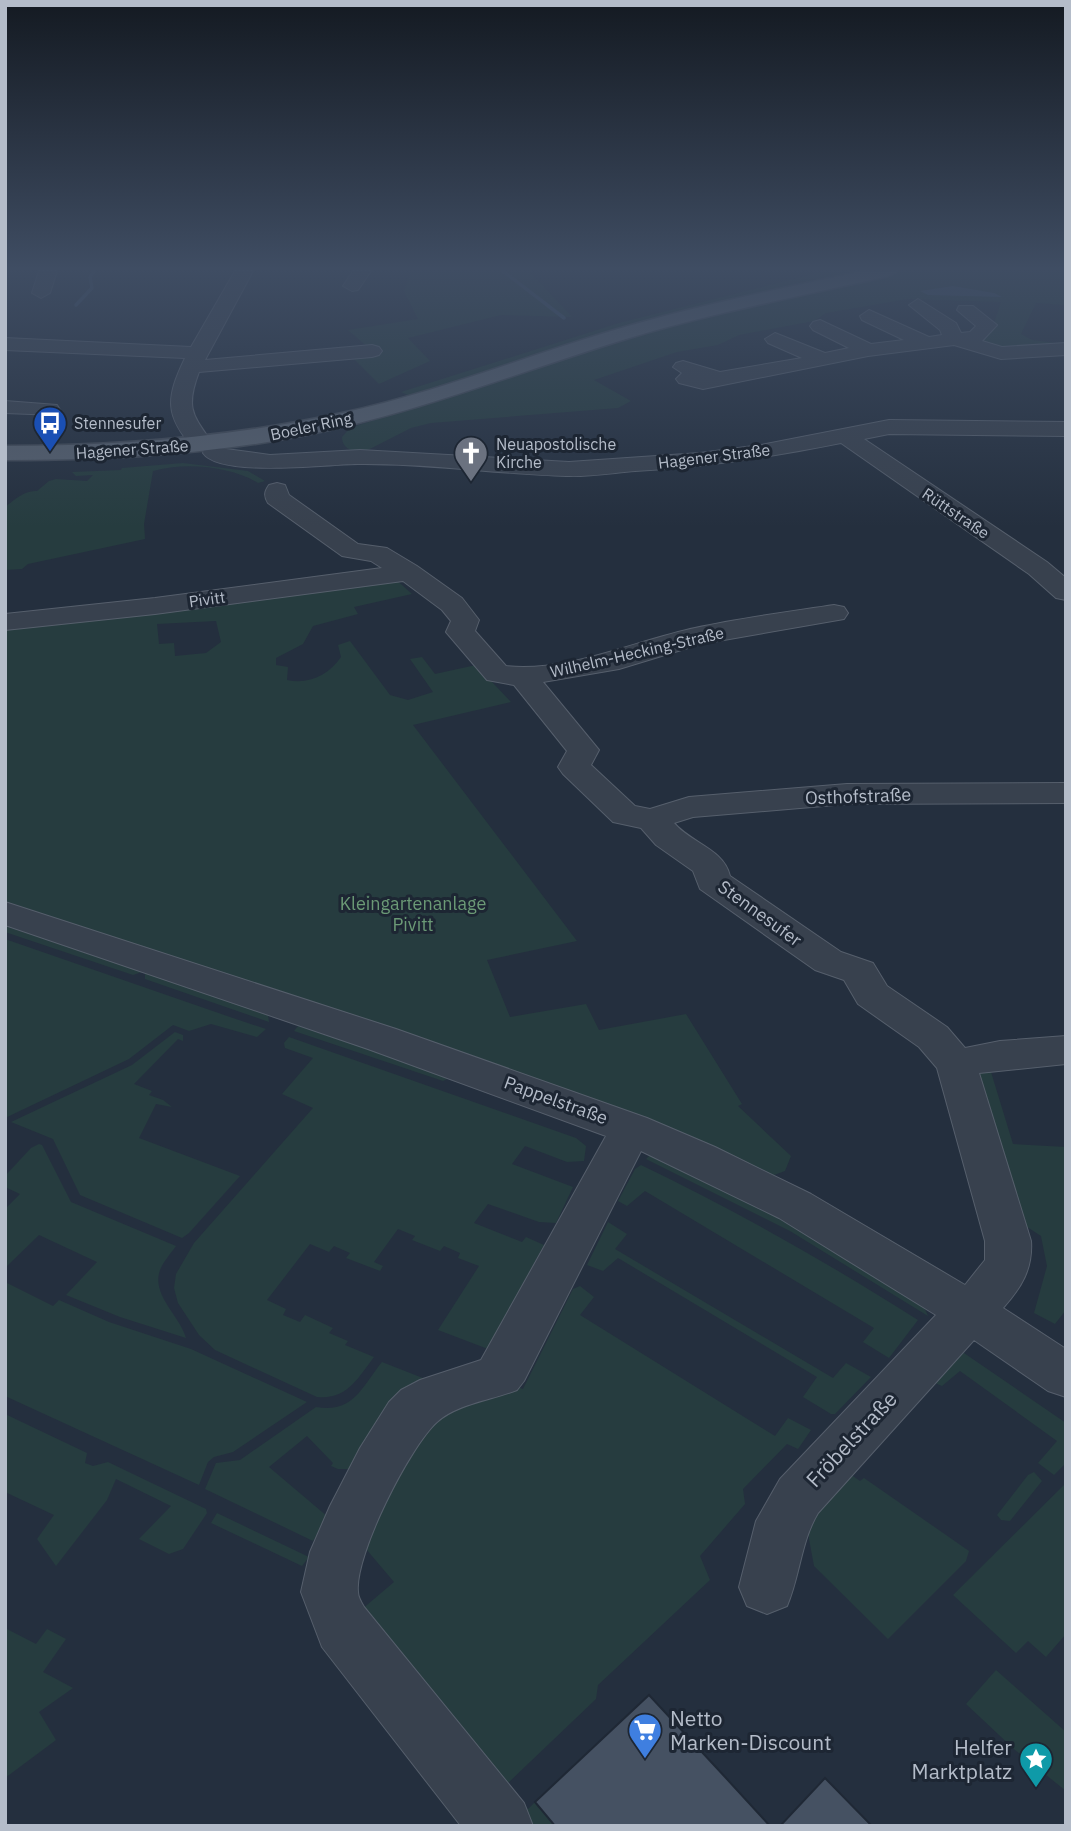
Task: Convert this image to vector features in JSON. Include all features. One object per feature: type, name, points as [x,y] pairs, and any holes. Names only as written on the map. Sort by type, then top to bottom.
[{"type":"main road","name":"Boeler Ring","points":[[208,448],[346,419],[419,400],[555,356]]},
{"type":"main road","name":"Boeler Ring","points":[[208,448],[351,442],[419,400]]},
{"type":"main road","name":"Hagener Straße","points":[[5,453],[208,448]]},
{"type":"main road","name":"Hagener Straße","points":[[5,464],[112,462],[208,448]]},
{"type":"street","points":[[153,356],[195,360],[265,356]]},
{"type":"street","points":[[197,356],[181,391],[181,410],[182,417],[208,448]]},
{"type":"street","points":[[745,356],[776,369]]},
{"type":"street","points":[[816,356],[822,359]]},
{"type":"street","points":[[690,370],[686,379],[703,383],[835,356]]},
{"type":"street","points":[[5,407],[49,410]]},
{"type":"street","name":"Hagener Straße","points":[[351,442],[569,469],[761,452],[913,426],[1066,429]]},
{"type":"street","name":"Rüttstraße","points":[[845,436],[1038,568],[1066,592]]},
{"type":"street","points":[[277,489],[277,498],[351,551],[378,554],[452,604],[466,620],[460,632],[497,674],[523,677]]},
{"type":"street","points":[[1038,568],[1066,566]]},
{"type":"street","name":"Pivitt","points":[[5,622],[155,606],[408,572]]},
{"type":"street","name":"Wilhelm-Hecking-Straße","points":[[523,677],[619,660],[696,636],[834,613]]},
{"type":"street","name":"Stennesufer","points":[[523,677],[583,750],[574,767],[625,815],[652,819],[668,838],[710,866],[713,881],[828,961],[859,972],[872,995],[933,1037],[956,1064],[1008,1241],[1009,1260],[1001,1278],[969,1311]]},
{"type":"street","name":"Osthofstraße","points":[[652,819],[689,807],[847,794],[1066,793]]},
{"type":"street","name":"Pappelstraße","points":[[5,913],[506,1081],[632,1129],[773,1195],[849,1237],[969,1311],[1066,1376]]},
{"type":"street","points":[[956,1064],[1000,1055],[1066,1050]]},
{"type":"street","points":[[501,1826],[343,1626],[329,1592],[335,1558],[346,1527],[408,1418],[429,1401],[499,1375],[506,1366],[600,1184],[632,1129]]},
{"type":"street","name":"Fröbelstraße","points":[[767,1587],[783,1521],[799,1496],[969,1311]]},
{"type":"green space","points":[[351,356],[426,356],[430,361],[379,384]]},
{"type":"green space","points":[[513,356],[664,356],[594,380],[631,401],[618,408],[431,423],[411,428],[360,454],[344,444],[342,437],[350,428],[393,414],[418,400],[401,392]]},
{"type":"green space","points":[[183,463],[248,471],[265,481],[258,483],[247,477],[207,467],[153,471],[144,524],[145,539],[28,564],[22,569],[5,570],[5,507],[20,496],[37,491],[49,481],[87,481],[93,475],[76,476],[72,472]]},
{"type":"green space","name":"Kleingartenanlage Pivitt","points":[[393,577],[412,594],[354,607],[358,614],[313,626],[303,644],[276,658],[276,665],[288,667],[287,680],[310,680],[330,669],[341,657],[338,645],[350,641],[390,695],[408,700],[433,692],[410,659],[422,657],[435,674],[476,665],[511,702],[413,725],[577,941],[487,960],[510,1017],[586,1004],[599,1030],[686,1014],[742,1104],[738,1106],[791,1156],[785,1171],[774,1175],[792,1185],[240,979],[5,901],[5,622]],"holes":[[[216,621],[221,642],[206,653],[175,656],[174,643],[159,644],[157,624]]]},
{"type":"green space","points":[[5,926],[142,972],[133,975],[5,932]]},
{"type":"green space","points":[[5,939],[266,1029],[257,1037],[211,1024],[189,1031],[173,1025],[129,1059],[5,1118]]},
{"type":"green space","points":[[145,973],[268,1015],[269,1022],[145,979]]},
{"type":"green space","points":[[298,1026],[449,1078],[443,1081],[294,1031]]},
{"type":"green space","points":[[175,1032],[183,1035],[183,1041],[178,1039],[134,1084],[152,1091],[149,1095],[172,1107],[156,1104],[139,1138],[240,1176],[182,1238],[80,1195],[53,1139],[11,1122],[132,1065]]},
{"type":"green space","points":[[289,1037],[576,1138],[586,1146],[584,1161],[567,1162],[525,1146],[512,1164],[573,1187],[556,1223],[539,1222],[488,1204],[474,1223],[522,1242],[526,1237],[544,1245],[488,1349],[438,1330],[479,1266],[458,1258],[460,1253],[444,1246],[440,1251],[412,1240],[415,1236],[398,1229],[374,1262],[383,1266],[380,1271],[346,1258],[350,1253],[334,1246],[329,1252],[310,1244],[267,1300],[286,1309],[283,1315],[300,1322],[305,1315],[333,1328],[329,1333],[348,1341],[345,1345],[374,1357],[351,1386],[336,1395],[317,1397],[215,1350],[199,1335],[178,1303],[174,1288],[176,1274],[194,1243],[313,1108],[282,1094],[313,1058],[285,1048],[284,1043]]},
{"type":"green space","points":[[980,1072],[991,1072],[1013,1144],[1066,1147],[1066,1310],[1055,1324],[1034,1313],[1047,1266],[1041,1236],[1015,1219],[972,1078]]},
{"type":"green space","points":[[42,1145],[71,1202],[176,1246],[161,1267],[158,1279],[163,1297],[186,1338],[120,1317],[66,1295],[97,1262],[39,1235],[5,1268],[5,1209],[20,1194],[5,1187],[5,1176],[31,1148]]},
{"type":"green space","points":[[649,1156],[658,1156],[763,1206],[924,1307],[928,1316],[790,1231],[646,1159]]},
{"type":"green space","points":[[641,1165],[782,1238],[918,1320],[889,1358],[863,1342],[874,1328],[645,1191],[627,1206],[618,1201],[635,1169]]},
{"type":"green space","points":[[608,1222],[627,1234],[615,1249],[833,1378],[846,1363],[871,1377],[835,1414],[831,1414],[803,1397],[817,1377],[618,1258],[603,1271],[587,1265]]},
{"type":"green space","points":[[5,1282],[53,1306],[59,1300],[109,1322],[191,1349],[307,1402],[233,1452],[214,1457],[208,1462],[199,1485],[5,1396]]},
{"type":"green space","points":[[580,1286],[594,1297],[580,1315],[775,1436],[788,1418],[811,1430],[798,1449],[787,1444],[743,1489],[745,1504],[700,1556],[710,1580],[598,1685],[596,1699],[508,1783],[528,1809],[535,1802],[555,1826],[525,1826],[354,1616],[394,1582],[366,1549],[364,1542],[423,1425],[509,1384],[523,1389],[573,1289]]},
{"type":"green space","points":[[961,1351],[1066,1423],[1066,1463],[1054,1475],[1038,1463],[1057,1441],[960,1371],[942,1386],[935,1383]]},
{"type":"green space","points":[[382,1362],[433,1382],[354,1469],[331,1466],[333,1463],[307,1436],[269,1467],[328,1517],[313,1541],[205,1489],[216,1463],[240,1460],[316,1407],[329,1408],[348,1402],[362,1389]]},
{"type":"green space","points":[[5,1414],[87,1453],[85,1463],[93,1466],[108,1462],[206,1509],[207,1513],[183,1549],[169,1554],[139,1539],[171,1506],[116,1479],[107,1500],[56,1566],[37,1539],[54,1515],[5,1492]]},
{"type":"green space","points":[[847,1472],[860,1481],[864,1478],[969,1551],[966,1561],[888,1639],[814,1566],[809,1524]]},
{"type":"green space","points":[[1034,1472],[1042,1481],[1010,1521],[1001,1520],[997,1515],[1028,1475]]},
{"type":"green space","points":[[1066,1483],[1066,1634],[1046,1657],[1028,1641],[1016,1653],[953,1595]]},
{"type":"green space","points":[[217,1513],[309,1557],[302,1566],[211,1523]]},
{"type":"green space","points":[[5,1628],[36,1644],[47,1629],[66,1639],[43,1672],[73,1688],[39,1712],[56,1740],[5,1778]]},
{"type":"green space","points":[[996,1670],[1066,1732],[1066,1791],[1015,1750],[966,1704]]},
{"type":"building","name":"Netto Marken-Discount","points":[[649,1695],[770,1826],[555,1826],[535,1802]]},
{"type":"building","name":"Netto Marken-Discount","points":[[825,1778],[872,1826],[780,1826]]},
{"type":"place","name":"Stennesufer","points":[[50,453]]},
{"type":"place","name":"Neuapostolische Kirche","points":[[471,483]]},
{"type":"place","name":"Netto Marken-Discount","points":[[645,1760]]},
{"type":"place","name":"Helfer Marktplatz","points":[[1036,1789]]}]
